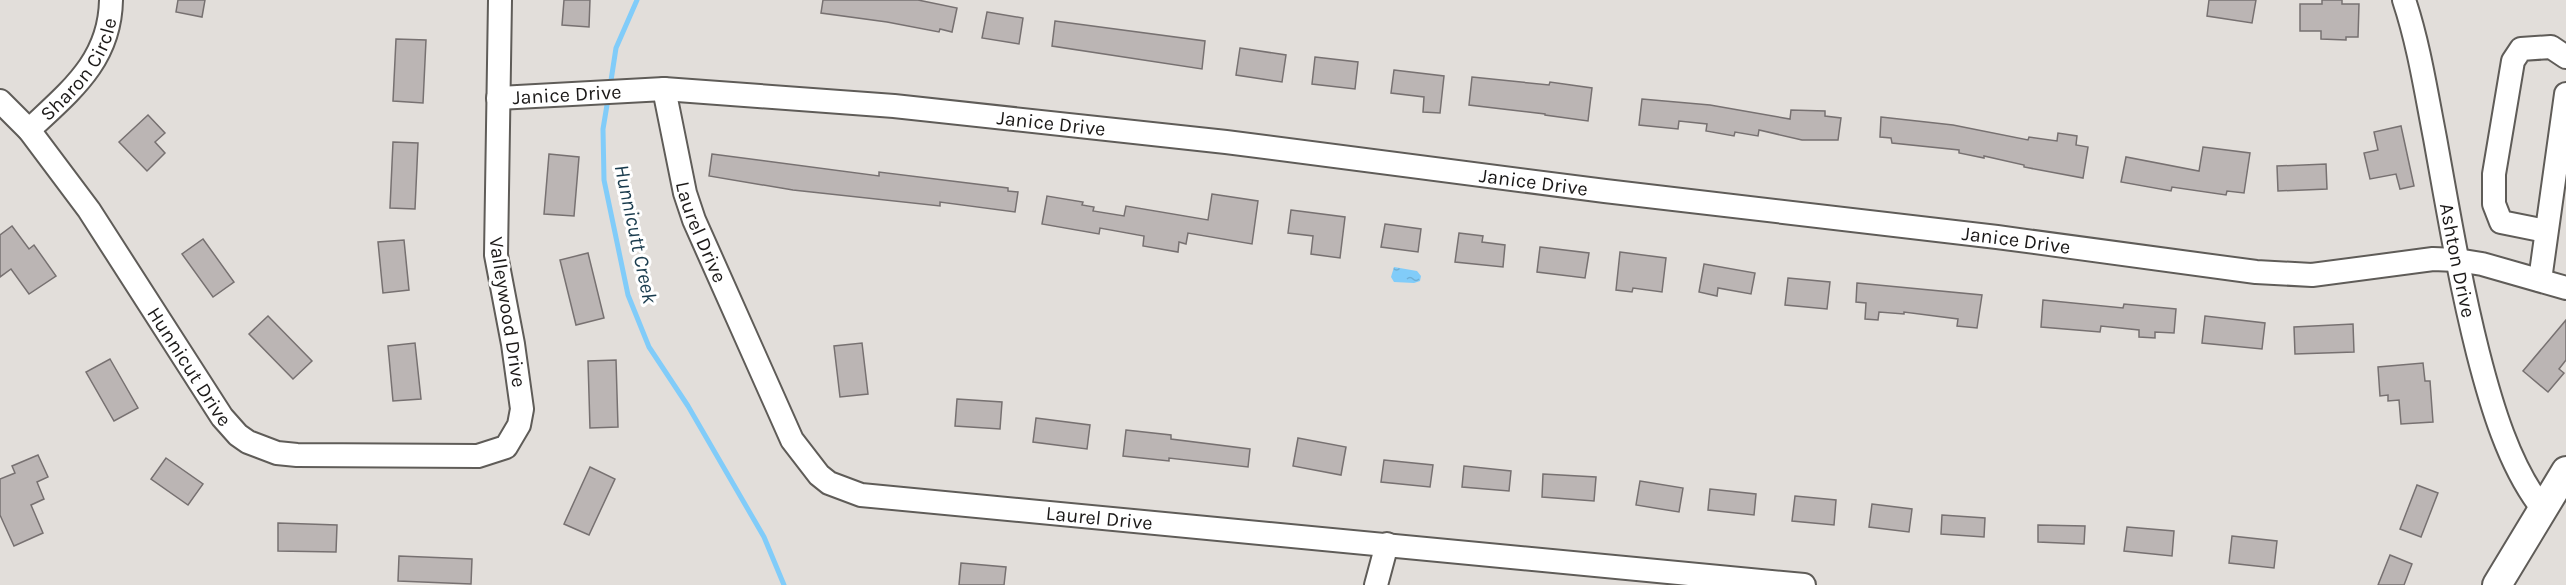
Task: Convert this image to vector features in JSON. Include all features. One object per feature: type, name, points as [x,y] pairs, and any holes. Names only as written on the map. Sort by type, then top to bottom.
[{"type":"main road","points":[[2497,585],[2566,471]]},
{"type":"street","name":"Sharon Circle","points":[[29,130],[87,72],[104,44],[110,22],[111,0]]},
{"type":"street","name":"Valleywood Drive","points":[[478,456],[506,447],[519,425],[522,409],[513,344],[496,255],[500,0]]},
{"type":"street","name":"Ashton Drive","points":[[2404,0],[2418,49],[2464,298],[2495,418],[2534,497],[2542,508]]},
{"type":"street","points":[[2546,231],[2501,222],[2494,204],[2494,174],[2513,61],[2522,49],[2551,47],[2566,57]]},
{"type":"street","name":"Janice Drive","points":[[498,98],[664,89],[894,106],[1190,138],[1593,190],[1985,235],[2256,272],[2312,275],[2433,259],[2457,260],[2482,264],[2566,288]]},
{"type":"street","name":"Laurel Drive","points":[[664,89],[694,220],[792,440],[807,462],[830,483],[861,495],[1804,585]]},
{"type":"street","points":[[2540,280],[2566,94]]},
{"type":"street","name":"Hunnicut Drive","points":[[0,101],[29,130],[89,210],[222,417],[238,435],[262,449],[297,455],[478,456]]},
{"type":"street","points":[[1376,585],[1387,544]]},
{"type":"water","points":[[1394,267],[1417,271],[1421,276],[1420,281],[1394,282],[1391,277]]},
{"type":"building","points":[[178,0],[205,0],[202,17],[176,12]]},
{"type":"building","points":[[564,0],[590,0],[589,27],[562,25]]},
{"type":"building","points":[[823,0],[918,0],[957,8],[952,32],[940,29],[939,32],[821,13]]},
{"type":"building","points":[[2209,0],[2256,0],[2252,23],[2207,16]]},
{"type":"building","points":[[2322,0],[2342,0],[2342,4],[2359,4],[2358,37],[2346,37],[2346,40],[2321,39],[2321,31],[2300,31],[2300,4],[2322,4]]},
{"type":"building","points":[[987,12],[1023,18],[1019,44],[982,38]]},
{"type":"building","points":[[1055,21],[1205,41],[1202,69],[1052,46]]},
{"type":"building","points":[[396,39],[426,40],[423,103],[393,101]]},
{"type":"building","points":[[1240,48],[1286,55],[1282,82],[1236,75]]},
{"type":"building","points":[[1315,57],[1358,62],[1355,89],[1312,84]]},
{"type":"building","points":[[1394,70],[1444,76],[1440,113],[1423,112],[1424,97],[1391,93]]},
{"type":"building","points":[[1472,77],[1549,85],[1550,82],[1592,88],[1588,121],[1469,105]]},
{"type":"building","points":[[1642,99],[1710,105],[1790,119],[1791,110],[1825,111],[1825,116],[1841,118],[1838,140],[1802,140],[1759,130],[1758,136],[1735,132],[1734,136],[1706,131],[1707,124],[1679,121],[1678,129],[1639,125]]},
{"type":"building","points":[[148,115],[165,133],[155,142],[165,153],[147,171],[119,142]]},
{"type":"building","points":[[1881,117],[1953,125],[2028,140],[2029,137],[2057,141],[2058,133],[2077,136],[2076,145],[2088,147],[2083,178],[2024,167],[2024,165],[1984,156],[1984,158],[1959,153],[1959,150],[1892,143],[1891,138],[1880,137]]},
{"type":"building","points":[[2401,126],[2414,186],[2400,189],[2396,174],[2370,179],[2364,153],[2378,150],[2374,132]]},
{"type":"building","points":[[393,142],[418,143],[415,209],[390,208]]},
{"type":"building","points":[[2203,147],[2250,153],[2244,193],[2227,191],[2226,195],[2172,187],[2171,191],[2121,182],[2126,157],[2199,171]]},
{"type":"building","points":[[549,154],[579,157],[574,216],[544,214]]},
{"type":"building","points":[[712,154],[879,176],[879,172],[1008,188],[1008,191],[1018,192],[1015,212],[940,202],[940,206],[793,190],[709,176]]},
{"type":"building","points":[[2326,164],[2327,189],[2278,191],[2277,166]]},
{"type":"building","points":[[1212,194],[1258,201],[1252,244],[1188,233],[1186,244],[1179,242],[1178,252],[1143,246],[1144,236],[1100,228],[1099,234],[1042,224],[1047,196],[1083,202],[1082,205],[1094,207],[1093,211],[1124,216],[1126,206],[1208,220]]},
{"type":"building","points":[[1291,210],[1345,217],[1340,258],[1311,254],[1313,236],[1288,233]]},
{"type":"building","points":[[1385,224],[1421,229],[1418,252],[1381,247]]},
{"type":"building","points":[[12,226],[29,249],[34,245],[56,276],[29,294],[11,269],[0,277],[0,235]]},
{"type":"building","points":[[1459,233],[1483,236],[1482,242],[1505,245],[1503,267],[1455,262]]},
{"type":"building","points":[[203,239],[234,282],[213,297],[182,254]]},
{"type":"building","points":[[404,240],[409,290],[383,293],[378,242]]},
{"type":"building","points":[[1540,247],[1589,253],[1585,278],[1537,272]]},
{"type":"building","points":[[1620,252],[1666,258],[1662,292],[1633,288],[1632,292],[1616,290]]},
{"type":"building","points":[[588,253],[604,318],[576,325],[560,260]]},
{"type":"building","points":[[1704,264],[1755,273],[1751,294],[1718,288],[1717,296],[1699,292]]},
{"type":"building","points":[[1788,278],[1830,282],[1827,309],[1785,305]]},
{"type":"building","points":[[1857,283],[1982,295],[1977,328],[1957,326],[1958,319],[1904,312],[1904,314],[1879,312],[1878,320],[1865,319],[1866,303],[1856,302]]},
{"type":"building","points":[[2043,300],[2123,308],[2124,304],[2176,309],[2174,333],[2155,332],[2155,338],[2139,337],[2139,330],[2101,326],[2100,332],[2041,327]]},
{"type":"building","points":[[268,316],[312,361],[293,379],[249,334]]},
{"type":"building","points":[[2205,316],[2265,323],[2262,349],[2202,343]]},
{"type":"building","points":[[2566,320],[2566,360],[2559,369],[2564,373],[2548,392],[2523,371]]},
{"type":"building","points":[[2353,324],[2354,352],[2295,354],[2294,327]]},
{"type":"building","points":[[415,343],[421,399],[393,401],[388,346]]},
{"type":"building","points":[[862,343],[868,394],[840,397],[834,346]]},
{"type":"building","points":[[110,359],[138,408],[114,421],[86,372]]},
{"type":"building","points":[[616,360],[618,427],[590,428],[588,361]]},
{"type":"building","points":[[2423,363],[2425,381],[2430,381],[2433,422],[2401,424],[2399,400],[2388,401],[2388,395],[2380,396],[2378,367]]},
{"type":"building","points":[[957,399],[1002,402],[1000,429],[955,426]]},
{"type":"building","points":[[1036,418],[1090,425],[1087,449],[1033,442]]},
{"type":"building","points":[[1126,430],[1171,435],[1171,439],[1250,449],[1248,467],[1169,458],[1169,461],[1123,456]]},
{"type":"building","points":[[1298,438],[1346,447],[1341,475],[1293,466]]},
{"type":"building","points":[[38,455],[48,477],[37,482],[44,499],[31,505],[43,533],[14,546],[0,515],[0,479],[15,473],[12,466]]},
{"type":"building","points":[[166,458],[203,484],[188,505],[151,479]]},
{"type":"building","points":[[1384,460],[1433,465],[1430,487],[1381,482]]},
{"type":"building","points":[[1464,466],[1511,471],[1509,491],[1462,487]]},
{"type":"building","points":[[590,467],[615,479],[589,535],[564,524]]},
{"type":"building","points":[[1543,474],[1596,477],[1594,501],[1542,497]]},
{"type":"building","points":[[1640,481],[1683,488],[1679,512],[1636,505]]},
{"type":"building","points":[[2417,485],[2438,493],[2421,537],[2400,529]]},
{"type":"building","points":[[1710,489],[1756,494],[1754,515],[1708,510]]},
{"type":"building","points":[[1795,496],[1836,500],[1834,525],[1792,521]]},
{"type":"building","points":[[1872,504],[1912,509],[1909,532],[1869,527]]},
{"type":"building","points":[[1942,515],[1985,518],[1984,537],[1941,534]]},
{"type":"building","points":[[278,523],[337,525],[336,552],[278,551]]},
{"type":"building","points":[[2038,525],[2085,526],[2084,544],[2038,542]]},
{"type":"building","points":[[2127,527],[2174,531],[2172,556],[2124,551]]},
{"type":"building","points":[[2232,536],[2277,541],[2274,568],[2229,563]]},
{"type":"building","points":[[2390,555],[2412,564],[2404,585],[2378,585]]},
{"type":"building","points":[[399,556],[472,559],[471,584],[398,581]]},
{"type":"building","points":[[961,563],[1006,567],[1004,585],[959,585]]},
{"type":"waterway","name":"Hunnicutt Creek","points":[[610,87],[616,48],[637,0]]},
{"type":"waterway","name":"Hunnicutt Creek","points":[[608,99],[603,129],[604,180],[628,295],[649,347],[688,406],[764,537],[784,585]]}]
